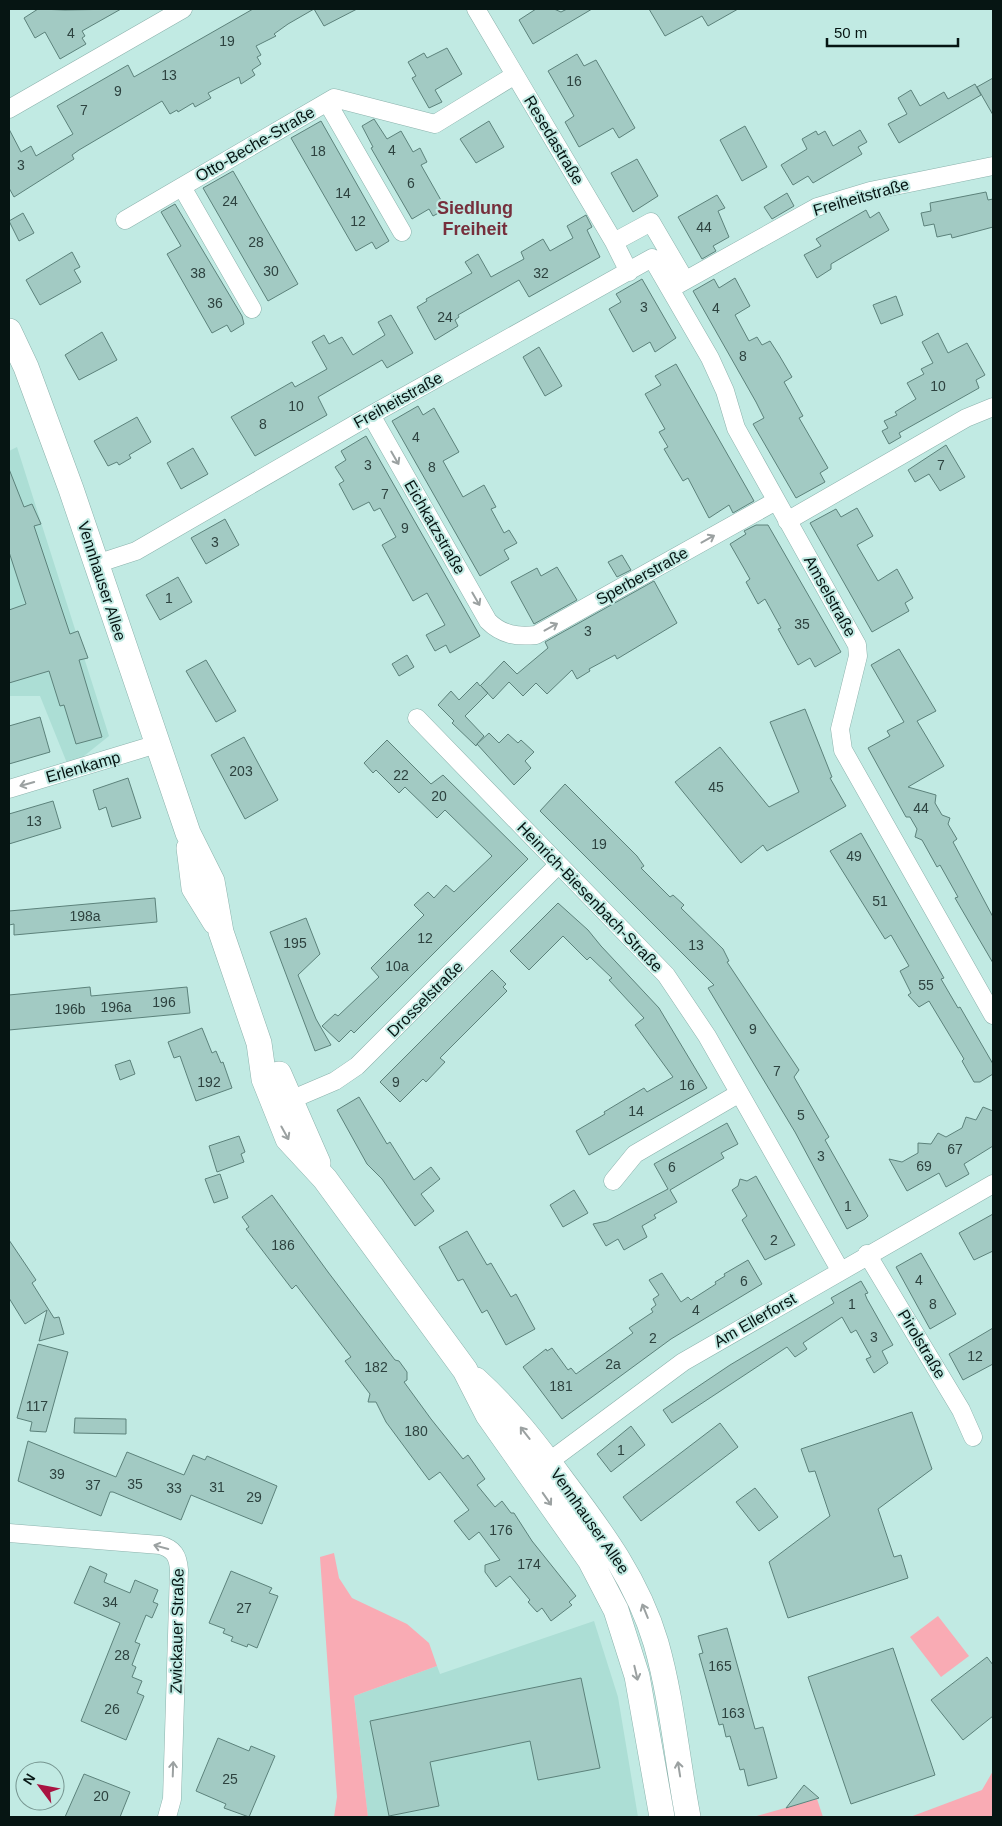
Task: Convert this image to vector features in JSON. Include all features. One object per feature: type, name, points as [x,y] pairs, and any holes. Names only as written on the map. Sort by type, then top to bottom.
[{"type":"main road","name":"Vennhauser Allee","points":[[9,331],[26,367],[46,422],[188,834],[212,881],[221,932],[259,1043],[264,1079],[309,1138],[325,1179],[371,1246],[465,1370],[488,1415],[540,1469],[616,1555],[629,1576],[647,1616],[662,1667],[688,1817]]},
{"type":"main road","name":"Vennhauser Allee","points":[[540,1469],[616,1610],[637,1676],[662,1817]]},
{"type":"street","points":[[9,109],[183,9]]},
{"type":"street","name":"Resedastraße","points":[[476,9],[614,242],[629,272]]},
{"type":"street","name":"Otto-Beche-Straße","points":[[125,220],[334,98],[435,124],[515,75]]},
{"type":"street","name":"Otto-Beche-Straße","points":[[327,102],[402,232]]},
{"type":"street","name":"Freiheitstraße","points":[[96,564],[136,551],[371,415],[652,258],[670,289],[816,207],[870,191],[993,166]]},
{"type":"street","name":"Otto-Beche-Straße","points":[[182,187],[252,308]]},
{"type":"street","points":[[614,242],[651,222],[685,280]]},
{"type":"street","name":"Amselstraße","points":[[670,289],[710,358],[725,391],[736,428],[857,645],[858,656],[840,729],[843,750],[993,1015]]},
{"type":"street","points":[[787,521],[966,418],[993,407]]},
{"type":"street","name":"Eichkatzstraße","points":[[371,415],[488,621],[505,633]]},
{"type":"street","name":"Sperberstraße","points":[[505,633],[518,637],[536,635],[776,501]]},
{"type":"street","name":"Heinrich-Biesenbach-Straße","points":[[417,718],[666,975],[707,1036],[738,1094],[840,1270]]},
{"type":"street","name":"Erlenkamp","points":[[9,789],[157,744]]},
{"type":"street","name":"Drosselstraße","points":[[282,1104],[347,1075],[558,865]]},
{"type":"street","points":[[612,1181],[634,1154],[738,1094]]},
{"type":"street","name":"Am Ellerforst","points":[[540,1469],[683,1362],[867,1254],[993,1184]]},
{"type":"street","name":"Pirolstraße","points":[[867,1254],[962,1410],[973,1437]]},
{"type":"street","name":"Zwickauer Straße","points":[[9,1532],[160,1545],[174,1552],[177,1557],[179,1570],[172,1799],[167,1817]]},
{"type":"shaded area","points":[[17,447],[109,736],[69,768],[40,696],[9,696],[9,451]]},
{"type":"shaded area","points":[[334,1553],[339,1578],[352,1598],[407,1624],[429,1643],[437,1666],[354,1696],[368,1817],[334,1817],[337,1797],[320,1557]]},
{"type":"shaded area","points":[[938,1616],[969,1656],[941,1677],[910,1637]]},
{"type":"shaded area","points":[[594,1621],[618,1697],[638,1817],[368,1817],[354,1696],[437,1666],[440,1674]]},
{"type":"shaded area","points":[[993,1771],[993,1817],[910,1817],[982,1790]]},
{"type":"shaded area","points":[[817,1799],[823,1817],[753,1817]]},
{"type":"building","points":[[38,9],[121,9],[82,31],[85,36],[82,38],[86,44],[60,59],[45,32],[35,38],[24,18]]},
{"type":"building","points":[[253,9],[314,9],[288,24],[274,34],[276,36],[256,46],[261,55],[257,57],[261,64],[252,70],[255,75],[241,84],[239,77],[208,93],[211,98],[195,107],[193,103],[178,112],[177,110],[170,114],[162,101],[79,150],[72,155],[74,159],[14,197],[9,188],[9,129],[21,152],[31,146],[36,156],[73,134],[57,106],[128,65],[134,77]]},
{"type":"building","points":[[314,9],[357,9],[324,26]]},
{"type":"building","points":[[536,9],[554,9],[561,12],[567,9],[592,9],[533,44],[519,20]]},
{"type":"building","points":[[649,9],[738,9],[708,26],[702,16],[665,36]]},
{"type":"building","points":[[447,48],[462,74],[435,90],[442,102],[429,108],[412,78],[416,76],[408,62],[424,53],[427,58]]},
{"type":"building","points":[[577,54],[584,66],[596,60],[635,128],[619,138],[613,128],[579,147],[565,122],[574,116],[548,71]]},
{"type":"building","points":[[993,78],[993,115],[977,87]]},
{"type":"building","points":[[975,84],[981,95],[899,143],[888,124],[907,114],[898,98],[911,90],[920,106],[944,92],[948,99]]},
{"type":"building","points":[[374,119],[387,139],[401,131],[413,152],[420,148],[427,162],[421,165],[446,209],[433,216],[429,209],[412,219],[371,148],[373,147],[362,126]]},
{"type":"building","points":[[321,121],[389,241],[376,249],[372,242],[356,251],[291,138]]},
{"type":"building","points":[[489,121],[504,147],[476,163],[460,139]]},
{"type":"building","points":[[745,126],[767,167],[742,181],[720,140]]},
{"type":"building","points":[[860,130],[867,142],[858,147],[862,154],[813,183],[808,176],[793,185],[781,165],[807,149],[802,139],[816,131],[818,135],[825,131],[833,146]]},
{"type":"building","points":[[637,159],[658,196],[633,212],[611,173]]},
{"type":"building","points":[[233,171],[298,284],[268,301],[203,188]]},
{"type":"building","points":[[986,192],[988,200],[993,199],[993,227],[952,238],[951,234],[937,237],[934,224],[924,226],[921,213],[931,211],[930,203]]},
{"type":"building","points":[[787,193],[794,206],[772,219],[764,207]]},
{"type":"building","points":[[717,195],[725,208],[718,211],[729,237],[713,246],[716,251],[702,259],[678,217]]},
{"type":"building","points":[[175,204],[242,316],[244,324],[231,332],[227,325],[212,333],[167,254],[181,246],[161,212]]},
{"type":"building","points":[[866,210],[870,218],[879,212],[889,230],[831,264],[831,269],[817,278],[804,255],[821,246],[816,239]]},
{"type":"building","points":[[23,213],[34,233],[19,241],[9,221]]},
{"type":"building","points":[[586,215],[592,227],[587,230],[600,257],[529,297],[519,280],[458,315],[459,317],[455,320],[458,326],[435,340],[417,307],[427,301],[426,299],[472,273],[465,262],[478,254],[491,277],[524,259],[521,252],[543,239],[550,251],[573,238],[567,226]]},
{"type":"building","points":[[72,252],[80,267],[74,270],[81,282],[40,305],[26,280]]},
{"type":"building","points":[[735,278],[750,306],[735,315],[749,341],[757,337],[762,345],[770,341],[779,355],[792,377],[784,382],[803,416],[799,418],[828,468],[820,473],[825,482],[796,498],[753,424],[764,418],[693,291],[714,279],[719,288]]},
{"type":"building","points":[[642,279],[676,338],[655,352],[650,342],[633,352],[609,309],[621,302],[616,294]]},
{"type":"building","points":[[896,296],[903,315],[881,324],[873,305]]},
{"type":"building","points":[[391,315],[413,353],[387,368],[382,360],[318,397],[327,415],[255,456],[231,417],[292,382],[295,387],[327,369],[312,342],[324,335],[329,344],[342,337],[353,355],[385,335],[378,322]]},
{"type":"building","points":[[102,332],[117,360],[79,380],[65,355]]},
{"type":"building","points":[[938,333],[948,353],[967,343],[985,375],[976,380],[979,388],[899,433],[901,437],[889,444],[882,431],[888,428],[884,421],[897,415],[895,412],[916,399],[907,383],[924,374],[921,369],[933,363],[922,342]]},
{"type":"building","points":[[539,347],[562,386],[545,396],[523,357]]},
{"type":"building","points":[[676,364],[754,501],[733,513],[729,505],[709,518],[688,478],[683,481],[664,449],[668,447],[659,432],[665,429],[645,394],[661,385],[655,376]]},
{"type":"building","points":[[418,406],[423,415],[434,408],[459,452],[443,461],[463,497],[484,485],[496,507],[491,509],[504,533],[509,530],[517,543],[504,550],[509,559],[480,576],[392,421]]},
{"type":"building","points":[[137,417],[151,442],[129,455],[131,458],[119,465],[117,462],[108,466],[94,441]]},
{"type":"building","points":[[366,436],[480,636],[450,653],[446,645],[435,651],[426,635],[445,625],[427,593],[413,601],[382,545],[396,537],[380,508],[374,511],[369,502],[353,510],[339,484],[344,481],[335,467],[346,460],[341,451]]},
{"type":"building","points":[[946,445],[965,477],[940,491],[929,474],[915,482],[908,470]]},
{"type":"building","points":[[193,448],[208,474],[181,489],[167,463]]},
{"type":"building","points":[[9,469],[24,507],[32,504],[41,524],[34,526],[70,634],[78,631],[88,658],[79,660],[102,737],[76,744],[64,705],[60,706],[49,671],[9,683],[9,610],[26,604],[9,552]]},
{"type":"building","points":[[857,508],[873,536],[857,545],[878,581],[897,569],[913,598],[905,603],[909,611],[872,632],[810,523],[836,509],[841,517]]},
{"type":"building","points":[[225,519],[239,545],[206,564],[191,538]]},
{"type":"building","points":[[756,525],[768,525],[841,652],[815,667],[810,658],[798,665],[778,629],[781,628],[765,599],[758,604],[746,582],[750,579],[730,544],[746,534],[744,531]]},
{"type":"building","points":[[622,555],[631,570],[617,577],[608,562]]},
{"type":"building","points":[[557,567],[577,600],[534,624],[511,582],[537,568],[541,576]]},
{"type":"building","points":[[178,577],[192,602],[160,620],[146,595]]},
{"type":"building","points":[[654,581],[677,623],[617,659],[615,655],[589,669],[590,671],[577,679],[572,670],[547,694],[536,683],[523,696],[509,682],[493,699],[488,693],[465,716],[484,736],[476,746],[452,723],[454,721],[438,705],[451,691],[459,700],[477,682],[480,686],[504,661],[517,674],[548,648],[545,642]]},
{"type":"building","points":[[899,649],[936,711],[917,721],[944,766],[908,787],[936,795],[935,803],[942,815],[950,818],[948,824],[957,839],[953,842],[993,917],[993,963],[955,898],[958,897],[940,865],[937,867],[922,840],[915,837],[917,829],[910,817],[906,817],[868,748],[890,736],[887,731],[904,722],[871,665]]},
{"type":"building","points":[[407,655],[414,667],[399,676],[392,664]]},
{"type":"building","points":[[206,660],[236,711],[216,722],[186,671]]},
{"type":"building","points":[[805,709],[832,777],[830,778],[846,806],[767,851],[763,845],[741,863],[675,782],[720,747],[769,807],[799,792],[770,722]]},
{"type":"building","points":[[40,717],[50,752],[9,764],[9,726]]},
{"type":"building","points":[[489,733],[499,743],[508,734],[518,743],[521,740],[534,752],[525,761],[531,768],[514,785],[477,744]]},
{"type":"building","points":[[244,737],[278,800],[245,819],[211,755]]},
{"type":"building","points":[[387,740],[431,784],[443,775],[528,859],[354,1033],[351,1030],[339,1042],[322,1026],[335,1014],[338,1016],[379,977],[371,968],[424,915],[414,905],[428,892],[434,898],[446,885],[454,892],[492,856],[445,810],[437,818],[405,787],[399,793],[376,770],[373,773],[364,763]]},
{"type":"building","points":[[128,778],[141,818],[112,827],[106,807],[99,810],[93,790]]},
{"type":"building","points":[[565,784],[637,856],[644,866],[641,868],[670,897],[673,895],[684,905],[681,908],[723,949],[729,961],[727,962],[799,1070],[794,1077],[829,1137],[825,1140],[868,1216],[865,1219],[847,1229],[795,1132],[708,988],[714,985],[540,811]]},
{"type":"building","points":[[53,801],[61,828],[9,844],[9,814]]},
{"type":"building","points":[[861,833],[944,978],[941,979],[958,1008],[960,1007],[993,1064],[993,1074],[980,1082],[974,1082],[962,1061],[964,1059],[929,1001],[919,1007],[908,995],[911,993],[900,971],[909,966],[891,935],[885,939],[830,851]]},
{"type":"building","points":[[155,898],[157,922],[14,935],[14,924],[9,925],[9,911]]},
{"type":"building","points":[[558,903],[588,930],[659,1008],[707,1088],[589,1155],[576,1131],[644,1088],[647,1092],[673,1077],[635,1025],[644,1018],[609,980],[612,978],[590,957],[587,960],[563,936],[529,970],[510,951]]},
{"type":"building","points":[[306,918],[320,954],[298,975],[316,1019],[331,1045],[315,1051],[270,932]]},
{"type":"building","points":[[492,970],[506,984],[503,987],[507,991],[440,1058],[445,1062],[426,1082],[423,1079],[400,1102],[380,1082]]},
{"type":"building","points":[[90,987],[91,996],[187,987],[190,1013],[9,1030],[9,995]]},
{"type":"building","points":[[202,1028],[212,1053],[216,1051],[221,1063],[223,1062],[232,1088],[196,1101],[180,1056],[174,1058],[168,1042]]},
{"type":"building","points":[[130,1060],[135,1074],[120,1080],[115,1065]]},
{"type":"building","points":[[359,1097],[387,1144],[390,1142],[414,1180],[431,1167],[440,1179],[421,1194],[434,1211],[415,1226],[382,1179],[367,1164],[337,1110]]},
{"type":"building","points":[[983,1107],[993,1111],[993,1146],[964,1164],[969,1174],[946,1187],[939,1173],[907,1191],[889,1159],[902,1162],[918,1153],[918,1143],[931,1144],[938,1133],[946,1137],[962,1128],[966,1117],[976,1120]]},
{"type":"building","points":[[727,1123],[738,1144],[721,1153],[724,1158],[670,1190],[677,1202],[654,1215],[656,1218],[642,1226],[647,1237],[624,1250],[618,1239],[606,1246],[593,1224],[607,1221],[668,1189],[654,1164]]},
{"type":"building","points":[[239,1136],[245,1152],[241,1154],[244,1162],[217,1172],[209,1146]]},
{"type":"building","points":[[220,1174],[228,1198],[214,1203],[205,1179]]},
{"type":"building","points":[[756,1176],[795,1245],[765,1260],[742,1220],[747,1216],[732,1190],[738,1186],[740,1179],[747,1181]]},
{"type":"building","points":[[574,1190],[588,1213],[563,1227],[550,1205]]},
{"type":"building","points":[[272,1195],[395,1360],[399,1361],[407,1372],[407,1380],[404,1382],[431,1419],[463,1459],[468,1455],[485,1479],[477,1485],[495,1507],[502,1501],[511,1513],[514,1513],[532,1541],[576,1596],[569,1602],[572,1605],[551,1621],[542,1608],[537,1612],[528,1602],[530,1600],[510,1576],[496,1587],[485,1572],[485,1565],[500,1560],[479,1532],[469,1540],[454,1521],[469,1510],[440,1472],[429,1480],[386,1422],[376,1402],[368,1402],[370,1394],[345,1361],[351,1357],[296,1285],[292,1289],[246,1229],[249,1227],[242,1217]]},
{"type":"building","points":[[993,1214],[993,1251],[974,1260],[959,1233]]},
{"type":"building","points":[[467,1231],[487,1265],[491,1263],[511,1297],[516,1294],[535,1329],[506,1345],[487,1310],[482,1313],[463,1279],[458,1281],[439,1247]]},
{"type":"building","points":[[9,1240],[36,1280],[32,1283],[54,1318],[59,1317],[64,1334],[39,1341],[47,1310],[25,1324],[9,1298]]},
{"type":"building","points":[[921,1253],[956,1314],[930,1329],[896,1267]]},
{"type":"building","points":[[748,1260],[762,1284],[671,1339],[562,1419],[523,1367],[546,1349],[547,1351],[552,1348],[568,1370],[571,1368],[576,1374],[633,1333],[629,1328],[653,1312],[651,1309],[656,1305],[653,1299],[659,1295],[649,1280],[662,1273],[681,1302],[688,1297],[691,1300],[716,1284],[715,1282],[725,1276],[724,1274]]},
{"type":"building","points":[[861,1281],[868,1293],[865,1294],[867,1299],[893,1345],[882,1351],[888,1363],[874,1373],[866,1359],[871,1357],[856,1330],[851,1333],[842,1317],[803,1343],[807,1349],[795,1357],[787,1347],[672,1423],[663,1410],[730,1365],[834,1303],[831,1298]]},
{"type":"building","points":[[993,1328],[993,1364],[963,1380],[949,1354]]},
{"type":"building","points":[[38,1344],[68,1352],[46,1432],[30,1431],[32,1422],[17,1418]]},
{"type":"building","points":[[912,1412],[932,1469],[878,1509],[894,1557],[901,1555],[908,1578],[788,1618],[769,1562],[830,1516],[815,1471],[809,1472],[801,1449]]},
{"type":"building","points":[[75,1418],[126,1419],[126,1434],[74,1433]]},
{"type":"building","points":[[720,1423],[738,1447],[641,1521],[623,1497]]},
{"type":"building","points":[[631,1426],[645,1445],[611,1472],[597,1454]]},
{"type":"building","points":[[28,1441],[116,1477],[127,1452],[184,1475],[193,1455],[205,1460],[207,1456],[277,1486],[262,1524],[191,1495],[181,1520],[113,1492],[110,1492],[101,1516],[18,1481]]},
{"type":"building","points":[[755,1488],[778,1517],[759,1531],[736,1502]]},
{"type":"building","points":[[90,1566],[107,1574],[104,1582],[130,1593],[135,1580],[158,1590],[153,1602],[158,1604],[152,1618],[146,1615],[135,1642],[140,1644],[132,1665],[136,1667],[132,1677],[142,1681],[137,1693],[144,1696],[126,1740],[81,1721],[120,1623],[74,1603]]},
{"type":"building","points":[[231,1571],[272,1588],[269,1593],[278,1596],[257,1648],[248,1644],[247,1647],[231,1641],[233,1637],[223,1633],[225,1629],[209,1623]]},
{"type":"building","points":[[727,1628],[755,1729],[763,1727],[777,1778],[748,1786],[744,1769],[740,1770],[730,1736],[726,1737],[723,1724],[719,1725],[699,1654],[703,1653],[698,1636]]},
{"type":"building","points":[[893,1648],[935,1775],[851,1804],[808,1677]]},
{"type":"building","points":[[987,1657],[993,1665],[993,1716],[963,1740],[931,1700]]},
{"type":"building","points":[[581,1678],[600,1768],[538,1780],[530,1741],[430,1762],[439,1806],[389,1816],[370,1721]]},
{"type":"building","points":[[218,1738],[249,1751],[251,1746],[275,1756],[249,1817],[224,1808],[226,1804],[196,1791]]},
{"type":"building","points":[[84,1774],[130,1792],[120,1817],[65,1817]]},
{"type":"building","points":[[804,1785],[819,1798],[786,1808]]},
{"type":"district","name":"Siedlung Freiheit","points":[[475,218]]}]
